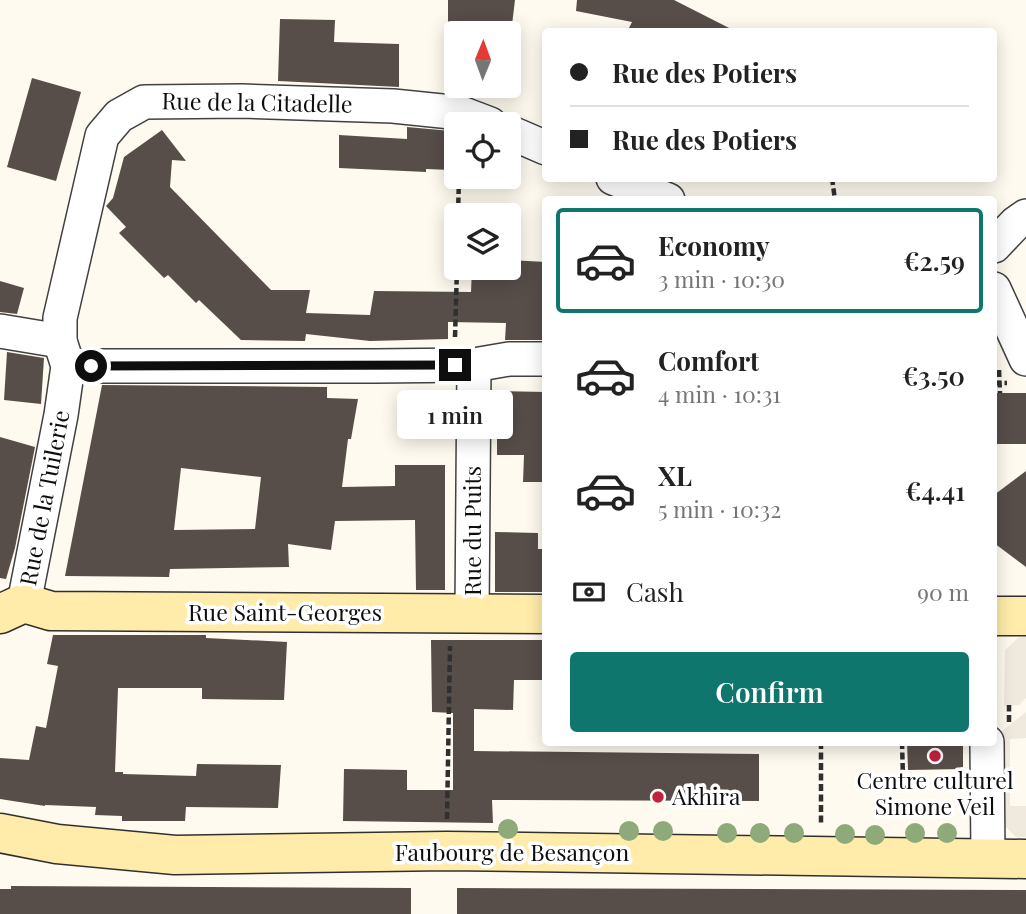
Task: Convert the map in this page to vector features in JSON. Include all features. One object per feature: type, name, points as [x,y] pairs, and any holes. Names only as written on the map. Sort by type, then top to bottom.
[{"type":"main road","name":"Rue Saint-Georges","points":[[12,609],[542,614]]},
{"type":"main road","points":[[997,616],[1026,616]]},
{"type":"main road","name":"Faubourg de Besançon","points":[[0,833],[57,844],[175,855],[447,851],[1026,859]]},
{"type":"street","name":"Rue de la Citadelle","points":[[64,354],[60,318],[102,136],[119,116],[144,102],[243,101],[393,106],[451,112]]},
{"type":"street","points":[[521,137],[542,146]]},
{"type":"street","points":[[623,182],[658,196]]},
{"type":"street","points":[[997,243],[1026,216]]},
{"type":"street","points":[[997,302],[1011,362]]},
{"type":"street","points":[[0,331],[64,354],[465,365],[509,359],[542,359]]},
{"type":"street","name":"Rue de la Tuilerie","points":[[12,609],[61,415],[64,354]]},
{"type":"street","name":"Rue du Puits","points":[[461,614],[465,365]]},
{"type":"street","points":[[988,858],[998,734]]},
{"type":"path","points":[[458,280],[465,365]]},
{"type":"path","points":[[1000,393],[1011,362]]},
{"type":"path","points":[[447,830],[461,614]]},
{"type":"path","points":[[998,734],[1009,705]]},
{"type":"path","points":[[821,746],[821,824]]},
{"type":"path","points":[[902,746],[903,779]]},
{"type":"shaded area","points":[[1019,637],[1026,637],[1026,698],[1019,705],[1004,706],[1005,650]]},
{"type":"shaded area","points":[[1026,712],[1026,738],[1010,739],[1010,806],[1026,806],[1026,837],[1016,837],[998,819],[997,735]]},
{"type":"building","points":[[448,0],[515,0],[512,21],[448,21]]},
{"type":"building","points":[[577,0],[674,0],[729,28],[629,28],[632,22],[576,11]]},
{"type":"building","points":[[280,19],[335,20],[334,42],[399,44],[399,87],[278,81]]},
{"type":"building","points":[[32,78],[81,92],[56,181],[7,167]]},
{"type":"building","points":[[407,127],[444,130],[444,170],[426,169],[426,172],[339,168],[339,135],[407,139]]},
{"type":"building","points":[[162,130],[186,161],[172,160],[170,187],[271,290],[310,290],[306,313],[370,315],[374,291],[471,292],[472,280],[521,280],[521,261],[542,262],[542,340],[505,340],[506,323],[448,322],[448,339],[370,341],[306,334],[305,341],[241,340],[199,300],[196,303],[168,275],[164,278],[119,233],[126,227],[106,206],[113,198],[124,157]]},
{"type":"building","points":[[0,281],[24,288],[17,314],[0,312]]},
{"type":"building","points":[[7,352],[44,358],[41,404],[4,400]]},
{"type":"building","points":[[102,385],[327,387],[327,398],[358,399],[351,439],[348,439],[342,487],[395,486],[395,465],[445,465],[445,590],[416,590],[415,520],[335,521],[331,550],[288,544],[289,567],[170,569],[169,577],[65,576]],"holes":[[[181,468],[261,477],[255,529],[174,530]]]},
{"type":"building","points":[[494,391],[542,392],[542,482],[523,482],[524,455],[497,455],[497,424],[494,424]]},
{"type":"building","points":[[997,393],[1026,393],[1026,444],[997,444]]},
{"type":"building","points":[[0,437],[35,447],[15,548],[6,579],[0,578]]},
{"type":"building","points":[[1026,471],[1026,567],[997,545],[997,493]]},
{"type":"building","points":[[495,532],[538,533],[538,549],[542,549],[542,592],[495,592]]},
{"type":"building","points":[[53,635],[206,635],[206,638],[287,642],[284,700],[202,699],[202,688],[118,688],[115,772],[196,776],[197,764],[281,765],[278,808],[186,807],[185,821],[122,821],[122,816],[95,815],[96,807],[45,806],[0,799],[0,758],[29,760],[36,726],[46,728],[58,666],[47,664]]},
{"type":"building","points":[[431,640],[542,640],[542,680],[514,680],[513,710],[474,709],[474,751],[759,754],[759,801],[492,800],[493,823],[343,821],[344,769],[407,770],[407,790],[453,790],[453,713],[432,712]]},
{"type":"building","name":"Centre culturel Simone Veil","points":[[907,746],[963,746],[963,769],[908,770]]},
{"type":"building","points":[[11,886],[411,888],[411,914],[0,914],[0,889],[11,889]]},
{"type":"building","points":[[457,888],[1026,890],[1026,914],[457,914]]},
{"type":"place","name":"Centre culturel Simone Veil","points":[[935,756]]},
{"type":"place","name":"Akhira","points":[[658,797]]},
{"type":"route","points":[[91,366],[455,365]]}]
